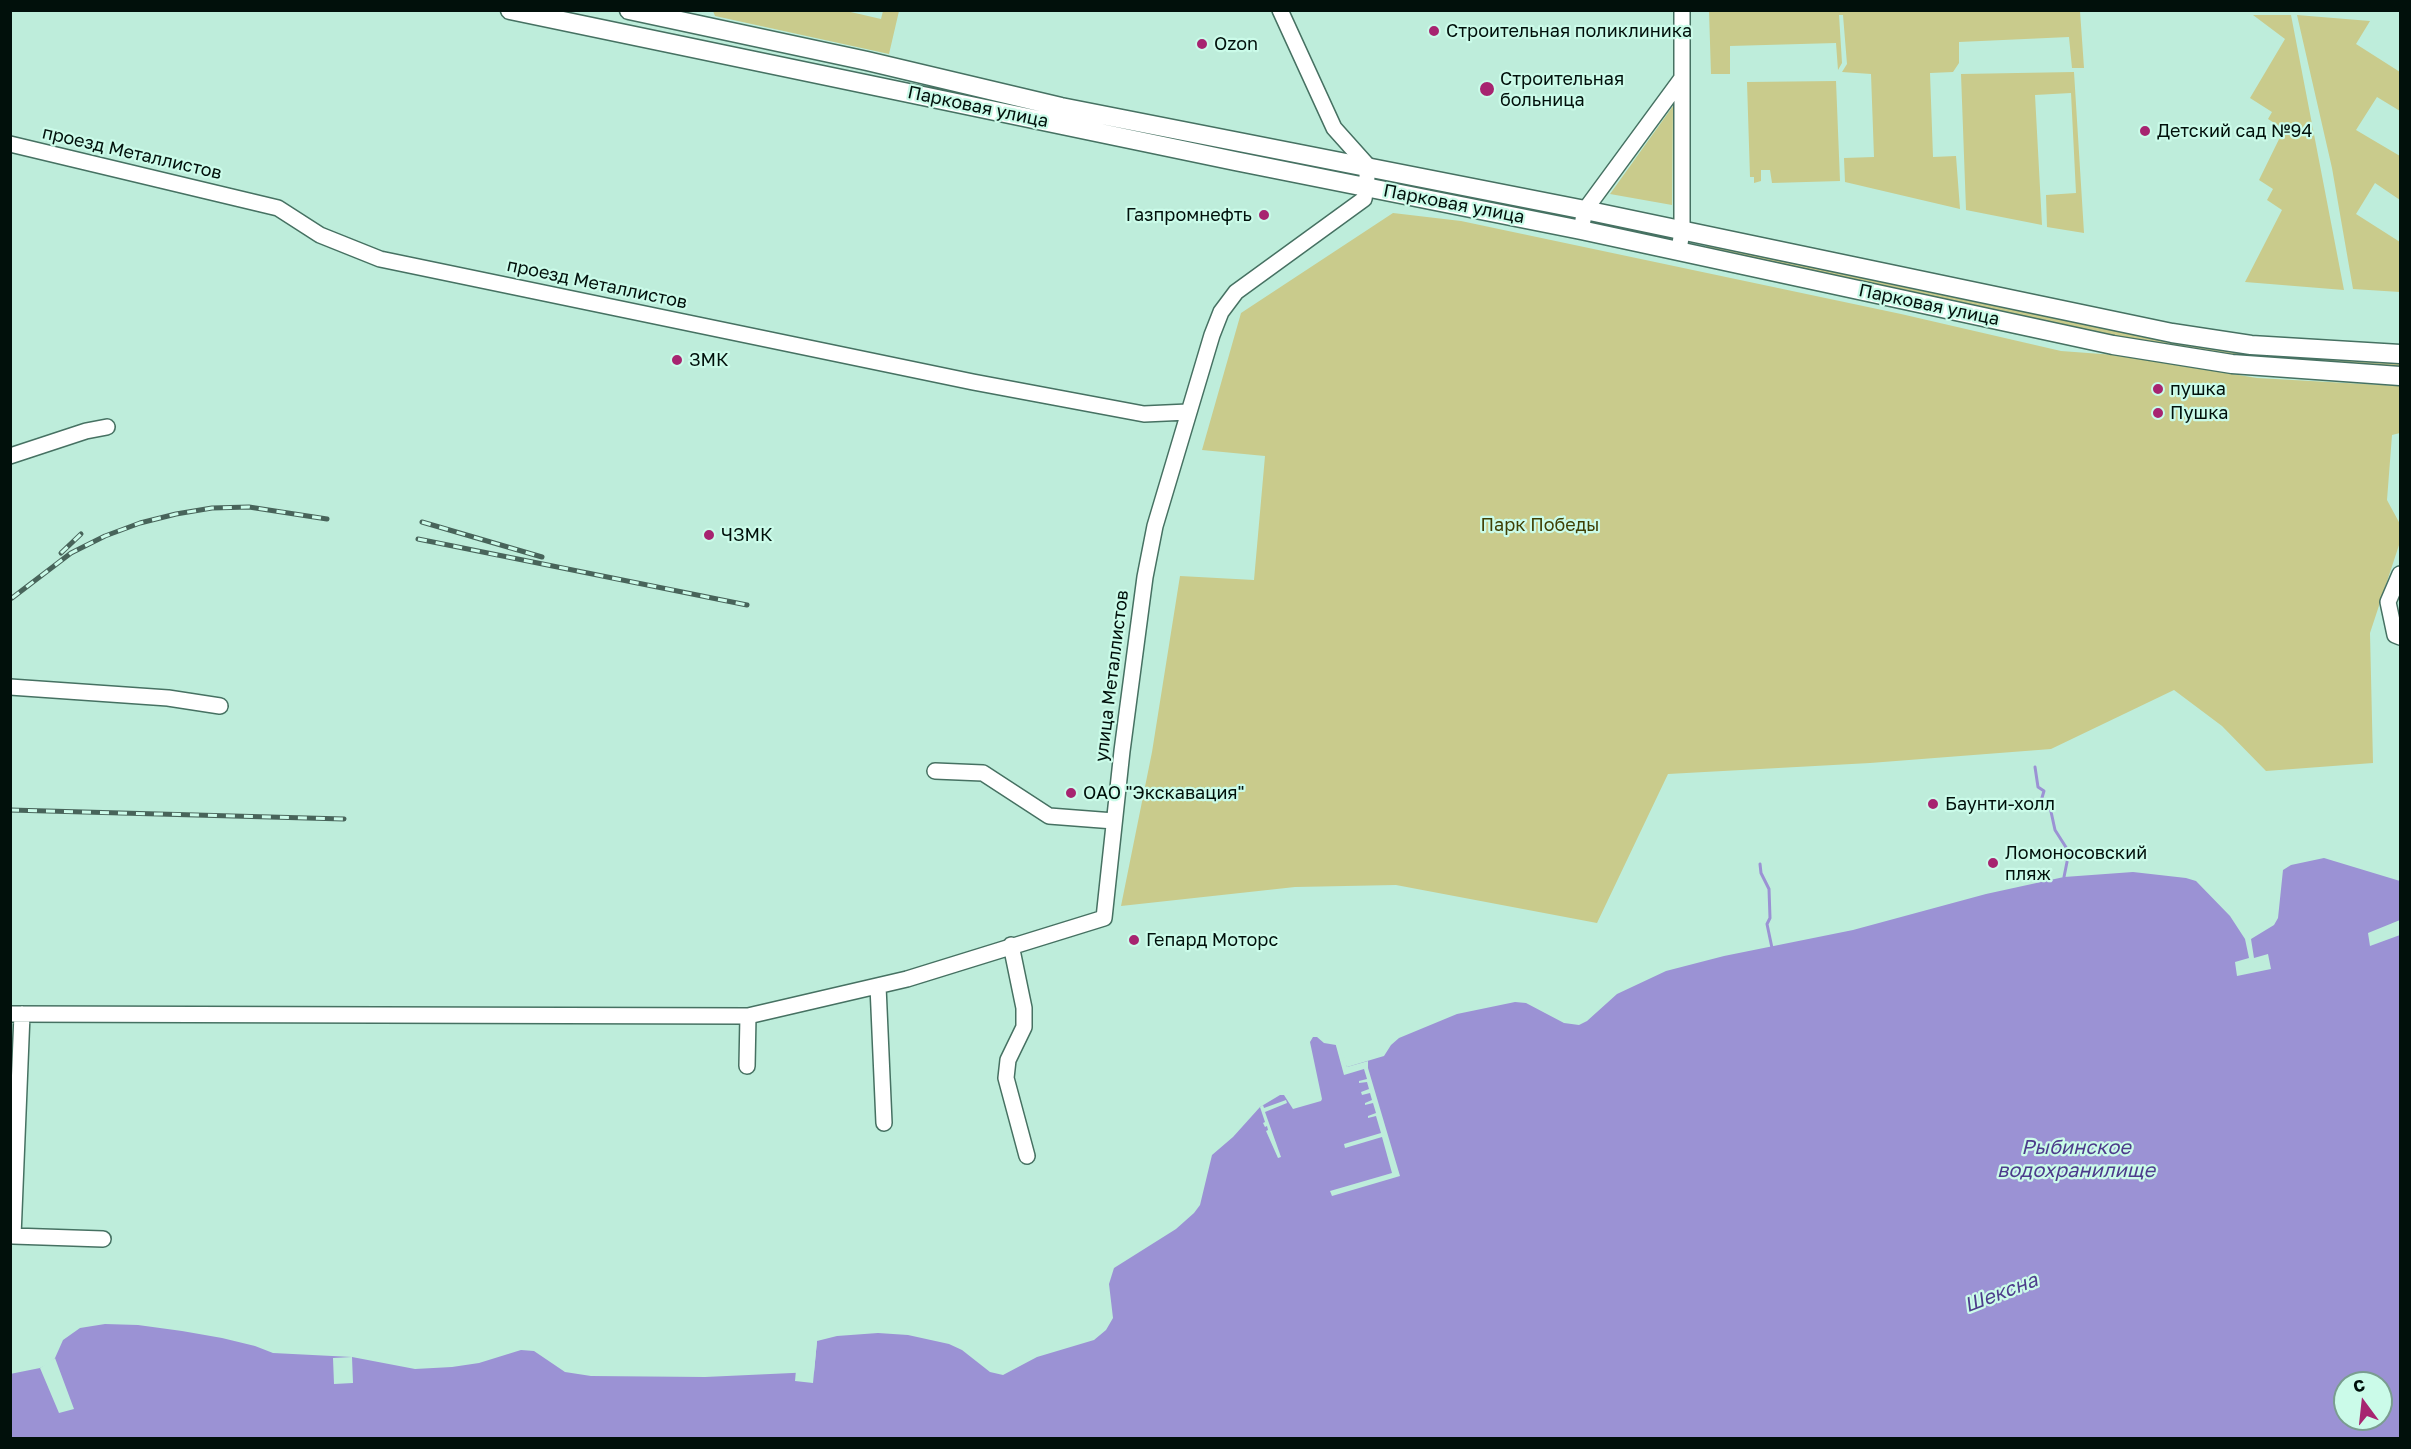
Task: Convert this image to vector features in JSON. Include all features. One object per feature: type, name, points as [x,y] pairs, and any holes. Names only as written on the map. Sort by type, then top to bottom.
[{"type":"main road","name":"Парковая улица","points":[[510,10],[1679,250],[2180,358],[2400,376]]},
{"type":"main road","name":"Парковая улица","points":[[629,10],[867,61],[1061,107],[1585,210],[2211,341],[2400,354]]},
{"type":"street","points":[[1280,10],[1334,128],[1368,166],[1366,187]]},
{"type":"street","points":[[1679,250],[1682,231],[1682,10]]},
{"type":"street","points":[[1581,230],[1585,210],[1682,78]]},
{"type":"street","name":"проезд Металлистов","points":[[10,144],[278,208],[320,235],[380,258],[973,382],[1144,414],[1188,412]]},
{"type":"street","name":"улица Металлистов","points":[[16,1014],[748,1016],[907,979],[1104,918],[1145,577],[1155,526],[1218,320],[1236,292],[1364,199],[1366,187]]},
{"type":"street","points":[[10,456],[86,431],[107,427]]},
{"type":"street","points":[[2398,636],[2388,602],[2400,574]]},
{"type":"street","points":[[10,687],[168,698],[220,706]]},
{"type":"street","points":[[936,771],[983,773],[1049,816],[1114,821]]},
{"type":"street","points":[[1011,945],[1024,1008],[1024,1026],[1008,1060],[1006,1078],[1027,1156]]},
{"type":"street","points":[[878,986],[884,1123]]},
{"type":"street","points":[[16,1014],[13,1236],[104,1239]]},
{"type":"street","points":[[747,1066],[748,1016]]},
{"type":"green space","points":[[842,10],[881,19],[883,11],[899,11],[889,54],[715,16],[713,11]]},
{"type":"green space","points":[[1709,11],[2080,11],[2084,68],[2072,68],[2069,37],[1959,42],[1959,63],[1953,72],[1930,73],[1933,157],[1956,156],[1960,209],[1845,182],[1844,158],[1874,157],[1871,74],[1842,72],[1847,64],[1843,15],[1839,15],[1842,63],[1838,70],[1836,43],[1730,46],[1730,74],[1711,74]]},
{"type":"green space","points":[[2253,15],[2291,15],[2344,290],[2245,282],[2282,210],[2267,200],[2273,189],[2259,180],[2284,129],[2268,119],[2272,112],[2250,98],[2285,39]]},
{"type":"green space","points":[[2297,15],[2370,21],[2356,44],[2400,72],[2400,111],[2377,97],[2356,130],[2400,156],[2400,200],[2375,183],[2356,214],[2400,242],[2400,292],[2353,289],[2332,168]]},
{"type":"green space","points":[[2074,72],[2084,233],[2047,227],[2046,195],[2076,193],[2071,93],[2035,95],[2042,225],[1966,210],[1961,74]]},
{"type":"green space","points":[[1836,81],[1840,181],[1772,183],[1770,170],[1761,170],[1761,181],[1754,183],[1754,177],[1750,177],[1747,82]]},
{"type":"green space","points":[[1673,106],[1672,205],[1610,194]]},
{"type":"green space","name":"Парк Победы","points":[[1393,213],[1461,221],[1901,314],[2061,351],[2115,355],[2257,378],[2400,386],[2400,433],[2392,435],[2387,500],[2400,524],[2400,542],[2370,633],[2373,763],[2266,771],[2222,726],[2174,690],[2051,749],[1870,763],[1668,774],[1597,923],[1396,885],[1295,887],[1121,906],[1152,752],[1180,576],[1254,580],[1265,456],[1202,450],[1241,313]]},
{"type":"green space","points":[[1601,220],[1668,234],[1666,240],[1600,226]]},
{"type":"green space","points":[[1707,243],[2168,341],[2216,349],[2400,360],[2400,367],[2252,358],[2166,347],[1706,249]]},
{"type":"water","name":"Рыбинское водохранилище","points":[[2324,858],[2400,881],[2400,1438],[11,1438],[10,1374],[40,1368],[48,1364],[55,1358],[63,1340],[80,1328],[105,1324],[138,1325],[182,1331],[222,1338],[273,1353],[352,1357],[415,1369],[479,1363],[521,1350],[534,1351],[565,1372],[591,1376],[705,1377],[814,1372],[817,1341],[837,1336],[878,1333],[908,1335],[949,1344],[962,1350],[990,1372],[1003,1375],[1037,1357],[1094,1340],[1106,1330],[1113,1318],[1109,1284],[1114,1268],[1176,1229],[1194,1213],[1200,1205],[1212,1155],[1233,1137],[1260,1107],[1280,1095],[1284,1095],[1293,1109],[1321,1101],[1310,1042],[1313,1037],[1317,1037],[1324,1043],[1336,1045],[1347,1067],[1384,1056],[1399,1038],[1457,1014],[1515,1002],[1526,1003],[1564,1023],[1579,1025],[1587,1021],[1617,994],[1666,971],[1724,956],[1853,930],[1986,894],[2064,877],[2133,872],[2196,881],[2230,916],[2245,939],[2251,939],[2274,925],[2278,918],[2283,870],[2291,865]]},
{"type":"pier","points":[[2400,920],[2400,935],[2370,946],[2368,933]]},
{"type":"pier","points":[[2245,939],[2251,939],[2254,958],[2268,954],[2271,969],[2237,976],[2235,962],[2249,958]]},
{"type":"pier","points":[[1335,1042],[1342,1051],[1347,1067],[1368,1061],[1368,1068],[1400,1176],[1332,1196],[1330,1191],[1392,1173],[1382,1137],[1345,1148],[1344,1144],[1381,1133],[1376,1116],[1368,1118],[1376,1113],[1373,1103],[1365,1105],[1372,1100],[1370,1093],[1362,1095],[1361,1092],[1369,1089],[1367,1082],[1359,1083],[1367,1079],[1364,1069],[1344,1075]]},
{"type":"pier","points":[[1286,1100],[1287,1103],[1265,1112],[1281,1157],[1278,1158],[1266,1131],[1267,1126],[1265,1127],[1263,1123],[1265,1122],[1260,1107],[1263,1105],[1264,1108]]},
{"type":"pier","points":[[814,1340],[817,1341],[813,1383],[795,1381],[796,1370],[811,1369]]},
{"type":"pier","points":[[352,1357],[353,1383],[334,1384],[333,1358]]},
{"type":"pier","points":[[55,1358],[74,1409],[59,1413],[40,1368]]},
{"type":"waterway","points":[[2035,767],[2038,787],[2044,791],[2041,801],[2050,807],[2055,830],[2069,852],[2064,877]]},
{"type":"waterway","points":[[1760,864],[1761,873],[1769,889],[1770,918],[1767,924],[1772,948]]},
{"type":"railway","points":[[12,598],[71,553],[105,536],[140,523],[212,508],[249,507],[327,519]]},
{"type":"railway","points":[[422,522],[542,557]]},
{"type":"railway","points":[[61,553],[81,534]]},
{"type":"railway","points":[[418,539],[747,605]]},
{"type":"railway","points":[[10,810],[344,819]]},
{"type":"place","name":"Строительная поликлиника","points":[[1434,31]]},
{"type":"place","name":"Ozon","points":[[1202,44]]},
{"type":"place","name":"Строительная больница","points":[[1487,89]]},
{"type":"place","name":"Детский сад №94","points":[[2145,131]]},
{"type":"place","name":"Газпромнефть","points":[[1264,215]]},
{"type":"place","name":"ЗМК","points":[[677,360]]},
{"type":"place","name":"пушка","points":[[2158,389]]},
{"type":"place","name":"Пушка","points":[[2158,413]]},
{"type":"place","name":"ЧЗМК","points":[[709,535]]},
{"type":"place","name":"ОАО \"Экскавация\"","points":[[1071,793]]},
{"type":"place","name":"Баунти-холл","points":[[1933,804]]},
{"type":"place","name":"Ломоносовский пляж","points":[[1993,863]]},
{"type":"place","name":"Гепард Моторс","points":[[1134,940]]},
{"type":"water label","name":"Шексна","points":[[2001,1293]]}]
